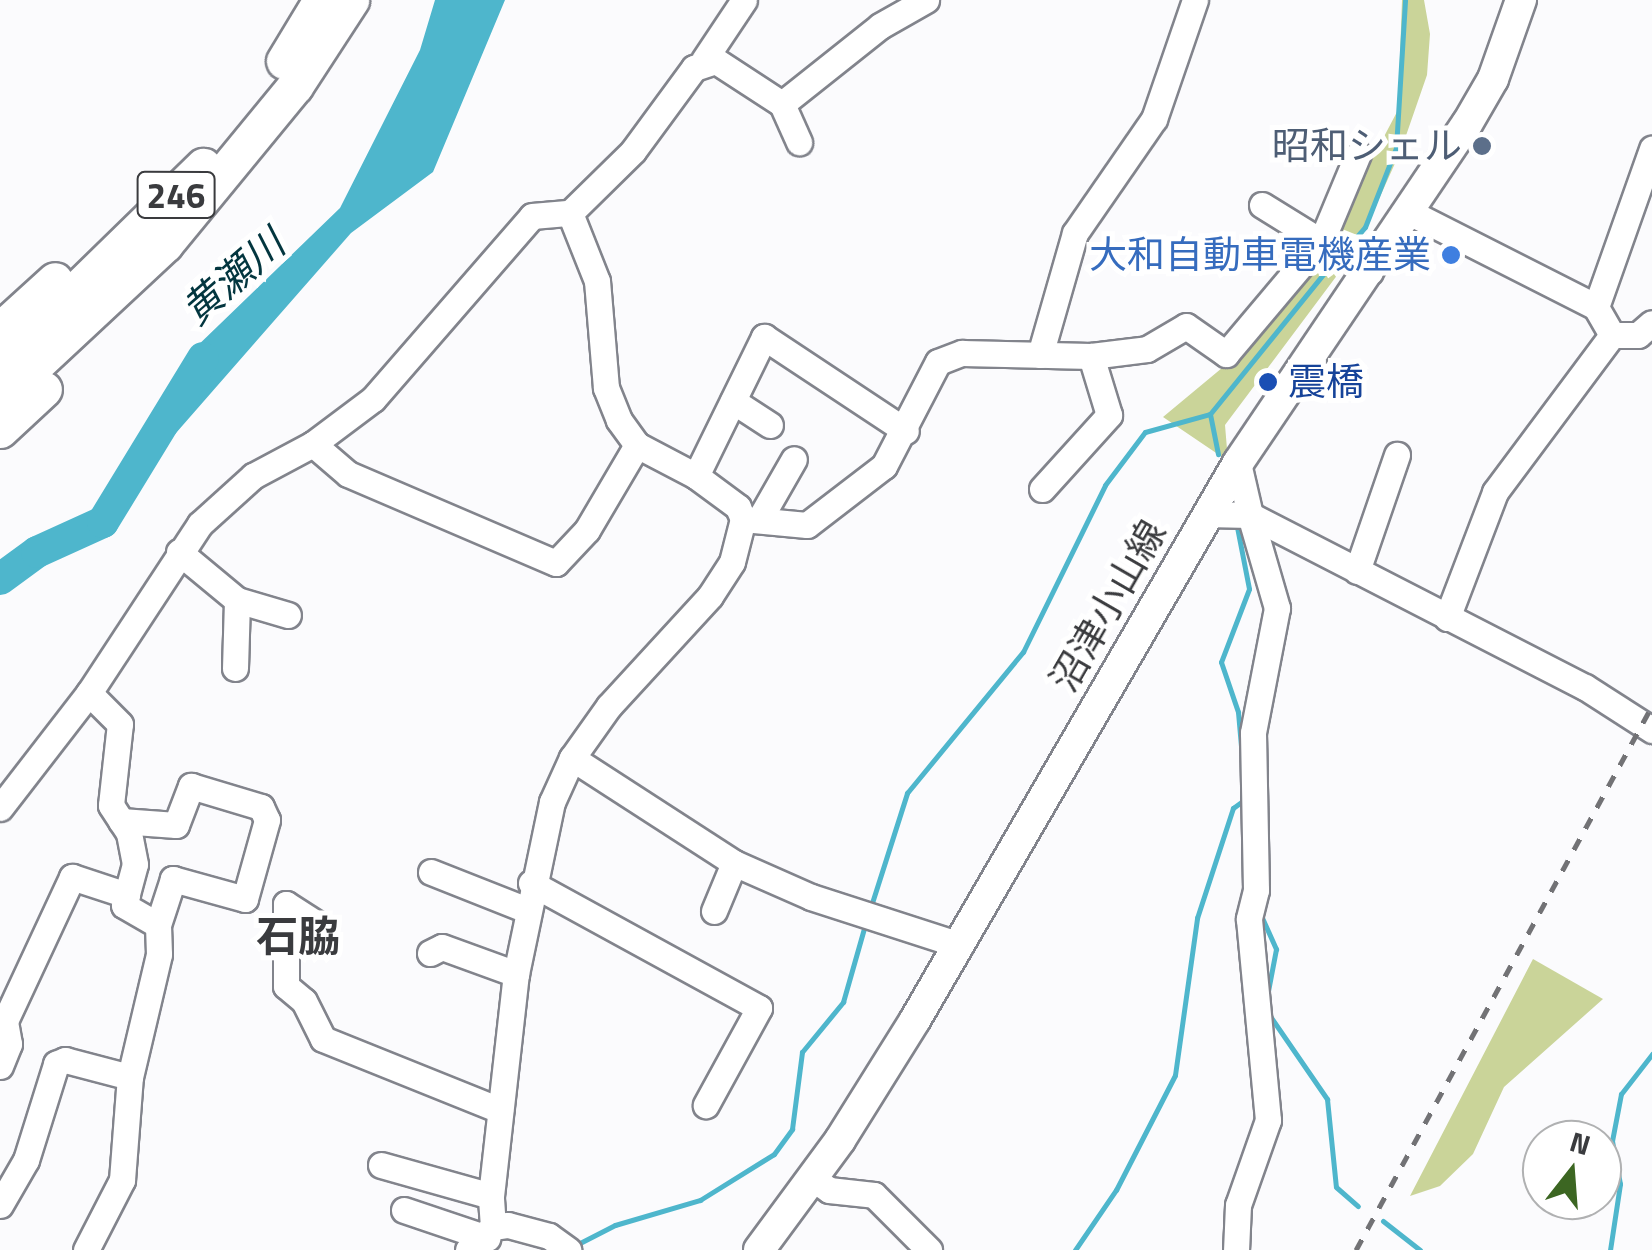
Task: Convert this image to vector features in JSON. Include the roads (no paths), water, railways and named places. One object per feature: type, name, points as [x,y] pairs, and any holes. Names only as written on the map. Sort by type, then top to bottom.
[{"type":"highway","name":"246","points":[[0,364],[152,217],[235,128],[321,0]]},
{"type":"highway","name":"246","points":[[0,398],[165,244],[295,86],[351,0]]},
{"type":"highway","points":[[0,430],[183,249],[242,177],[295,86]]},
{"type":"highway","points":[[0,330],[59,277],[152,217]]},
{"type":"main road","name":"沼津小山線","points":[[759,1250],[812,1178],[960,945],[1206,514],[1361,266],[1410,212],[1492,79],[1521,0]]},
{"type":"street","points":[[0,808],[89,694],[178,552],[226,497],[314,444],[396,376],[532,216],[570,212],[633,151],[704,60],[744,0]]},
{"type":"street","points":[[782,104],[880,26],[926,0]]},
{"type":"street","points":[[1040,354],[1075,233],[1160,108],[1195,0]]},
{"type":"street","points":[[704,60],[716,61],[782,104],[798,142]]},
{"type":"street","points":[[1596,306],[1652,149]]},
{"type":"street","points":[[570,212],[598,280],[606,388],[636,446],[696,476],[751,520],[807,525],[884,466],[906,431],[938,362],[962,353],[1091,356],[1147,349],[1186,326],[1226,354],[1322,240],[1358,154]]},
{"type":"street","points":[[1262,205],[1361,266]]},
{"type":"street","points":[[1410,212],[1596,306],[1612,335]]},
{"type":"street","points":[[1612,335],[1638,335],[1652,323]]},
{"type":"street","points":[[1447,618],[1494,492],[1612,335]]},
{"type":"street","points":[[696,476],[764,338],[906,431]]},
{"type":"street","points":[[1042,489],[1109,415],[1091,356]]},
{"type":"street","points":[[733,401],[770,425]]},
{"type":"street","points":[[314,444],[348,474],[556,563],[587,530],[636,446]]},
{"type":"street","points":[[1357,571],[1397,455]]},
{"type":"street","points":[[482,1238],[516,974],[531,883],[552,802],[572,758],[609,706],[710,596],[732,562],[751,520],[794,459]]},
{"type":"street","points":[[1236,1250],[1238,1205],[1268,1120],[1252,997],[1254,733],[1277,608],[1270,564],[1250,514],[1238,463]]},
{"type":"street","points":[[1206,514],[1250,514],[1585,686],[1652,730]]},
{"type":"street","points":[[178,552],[237,600],[288,614]]},
{"type":"street","points":[[235,668],[237,600]]},
{"type":"street","points":[[89,694],[120,724],[111,805],[121,821],[135,864],[124,905],[158,925]]},
{"type":"street","points":[[572,758],[734,863],[811,897],[960,945]]},
{"type":"street","points":[[86,1250],[122,1180],[130,1077],[150,1013],[158,925],[174,880],[246,899],[268,820],[260,807],[191,786],[176,825],[121,821]]},
{"type":"street","points":[[714,911],[734,863]]},
{"type":"street","points":[[432,872],[527,910]]},
{"type":"street","points":[[0,1066],[9,1044],[5,1021],[72,877],[126,895]]},
{"type":"street","points":[[531,883],[758,1008],[706,1106]]},
{"type":"street","points":[[322,926],[286,904],[286,986],[304,1001],[323,1040],[500,1110]]},
{"type":"street","points":[[430,953],[442,948],[516,974]]},
{"type":"street","points":[[0,1204],[26,1160],[56,1064],[64,1060],[130,1077]]},
{"type":"street","points":[[381,1166],[490,1196]]},
{"type":"street","points":[[812,1178],[828,1190],[874,1196],[930,1250]]},
{"type":"street","points":[[404,1210],[482,1238],[527,1229],[565,1247]]},
{"type":"water","points":[[435,0],[505,0],[433,172],[351,233],[169,441],[190,353],[340,208],[420,50]]},
{"type":"waterway","points":[[1345,250],[1365,227],[1396,148],[1405,0]]},
{"type":"waterway","points":[[871,906],[907,793],[1023,652],[1105,485],[1145,432],[1210,414],[1334,261]]},
{"type":"waterway","name":"黄瀬川","points":[[0,579],[37,552],[103,522],[203,358]]},
{"type":"waterway","points":[[1210,414],[1218,454]]},
{"type":"waterway","points":[[1237,527],[1249,589],[1221,662],[1238,712],[1241,750]]},
{"type":"waterway","points":[[1075,1250],[1116,1190],[1175,1075],[1197,918],[1233,808],[1244,800]]},
{"type":"waterway","points":[[1259,911],[1276,949],[1268,991]]},
{"type":"waterway","points":[[574,1246],[615,1225],[700,1200],[774,1154],[792,1129],[802,1052],[843,1002],[866,921]]},
{"type":"waterway","points":[[1270,1016],[1327,1099],[1336,1187],[1358,1206]]},
{"type":"waterway","points":[[1610,1250],[1620,1184],[1612,1141],[1621,1094],[1652,1054]]},
{"type":"waterway","points":[[1383,1221],[1420,1250]]},
{"type":"railway","points":[[1356,1250],[1652,706]]},
{"type":"place","name":"昭和シェル","points":[[1482,146]]},
{"type":"place","name":"大和自動車電機産業","points":[[1451,255]]},
{"type":"place","name":"震橋","points":[[1268,382]]},
{"type":"district","name":"石脇","points":[[298,935]]}]
